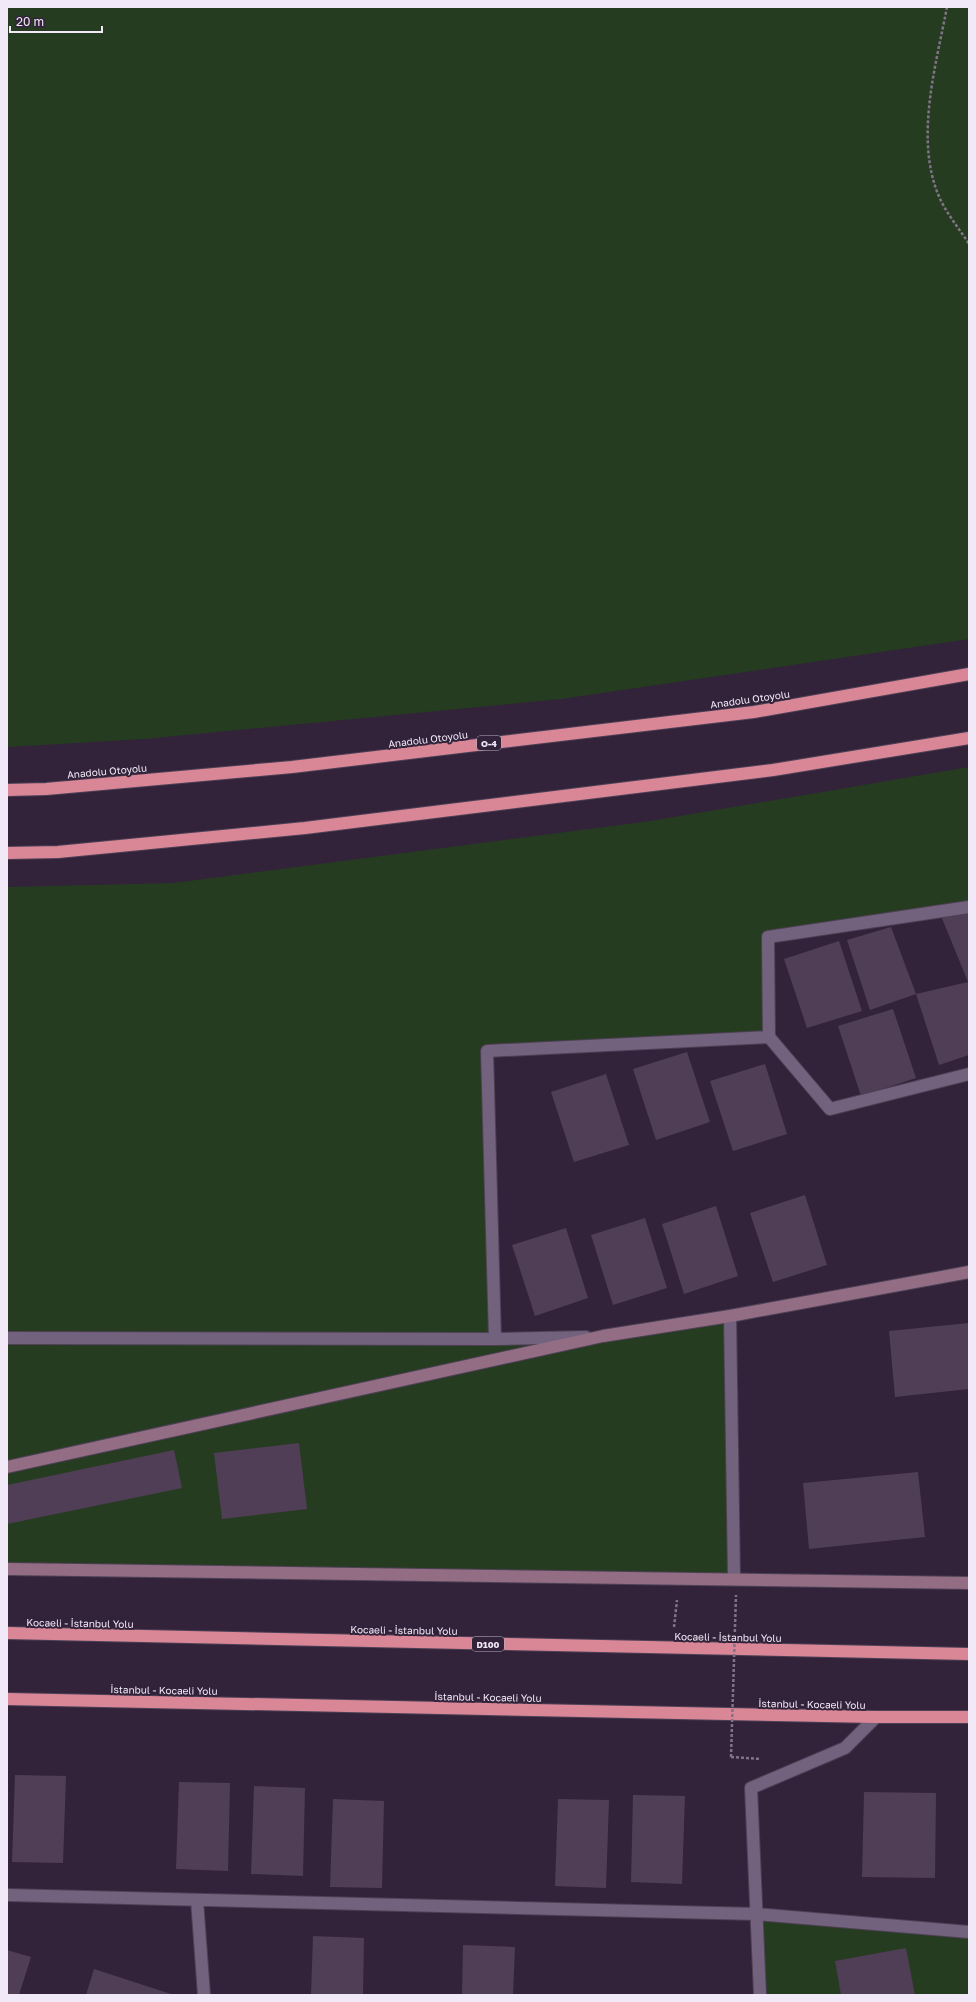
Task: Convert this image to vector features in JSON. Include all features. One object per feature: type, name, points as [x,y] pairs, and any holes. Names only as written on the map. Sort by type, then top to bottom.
[{"type":"highway","name":"Anadolu Otoyolu","points":[[7,790],[46,789],[292,767],[738,714],[969,674]]},
{"type":"highway","points":[[7,853],[58,852],[313,827],[773,770],[969,738]]},
{"type":"highway","name":"Kocaeli - İstanbul Yolu","points":[[7,1633],[969,1654]]},
{"type":"highway","name":"İstanbul - Kocaeli Yolu","points":[[7,1699],[876,1717],[969,1717]]},
{"type":"main road","points":[[7,1467],[603,1336],[730,1316],[969,1272]]},
{"type":"main road","points":[[7,1569],[969,1582]]},
{"type":"street","points":[[969,906],[768,937],[769,1037],[830,1110],[969,1074]]},
{"type":"street","points":[[495,1339],[487,1051],[769,1037]]},
{"type":"street","points":[[730,1316],[734,1578]]},
{"type":"street","points":[[7,1338],[495,1339],[603,1336]]},
{"type":"street","points":[[760,1995],[751,1788],[845,1748],[876,1717]]},
{"type":"street","points":[[7,1895],[756,1914],[969,1932]]},
{"type":"street","points":[[197,1900],[204,1995]]},
{"type":"path","points":[[947,7],[931,93],[927,150],[938,195],[969,244]]},
{"type":"path","points":[[731,1757],[736,1595]]},
{"type":"path","points":[[672,1648],[677,1597]]},
{"type":"green space","points":[[7,7],[969,7],[969,639],[561,699],[144,739],[7,747]]},
{"type":"green space","points":[[969,767],[969,907],[768,937],[769,1037],[487,1051],[495,1339],[603,1336],[730,1316],[734,1578],[7,1569],[7,887],[174,883],[651,821]]},
{"type":"green space","points":[[756,1914],[969,1932],[969,1995],[760,1995]]},
{"type":"building","points":[[969,907],[969,1055],[939,1065],[916,994],[968,982],[939,911]]},
{"type":"building","points":[[891,927],[916,994],[870,1010],[847,940]]},
{"type":"building","points":[[839,941],[862,1011],[807,1028],[784,959]]},
{"type":"building","points":[[893,1009],[916,1078],[861,1096],[838,1026]]},
{"type":"building","points":[[687,1052],[710,1122],[656,1140],[633,1069]]},
{"type":"building","points":[[765,1064],[787,1134],[733,1151],[710,1081]]},
{"type":"building","points":[[606,1074],[629,1145],[574,1162],[551,1092]]},
{"type":"building","points":[[805,1195],[827,1265],[773,1282],[750,1213]]},
{"type":"building","points":[[716,1206],[738,1276],[684,1294],[662,1224]]},
{"type":"building","points":[[645,1218],[667,1288],[613,1305],[591,1235]]},
{"type":"building","points":[[566,1228],[588,1298],[535,1316],[512,1245]]},
{"type":"building","points":[[969,1323],[969,1389],[895,1397],[889,1331]]},
{"type":"building","points":[[299,1443],[307,1509],[222,1519],[214,1453]]},
{"type":"building","points":[[174,1450],[182,1488],[7,1524],[7,1485]]},
{"type":"building","points":[[918,1472],[925,1537],[809,1549],[803,1483]]},
{"type":"building","points":[[15,1775],[66,1776],[63,1863],[12,1862]]},
{"type":"building","points":[[179,1782],[230,1783],[228,1871],[176,1869]]},
{"type":"building","points":[[254,1786],[305,1788],[303,1876],[251,1874]]},
{"type":"building","points":[[864,1792],[936,1793],[935,1878],[862,1877]]},
{"type":"building","points":[[633,1795],[685,1796],[682,1884],[631,1882]]},
{"type":"building","points":[[333,1799],[384,1801],[382,1888],[330,1887]]},
{"type":"building","points":[[558,1799],[609,1800],[606,1888],[555,1886]]},
{"type":"building","points":[[313,1936],[364,1938],[363,1995],[311,1995]]},
{"type":"building","points":[[463,1945],[515,1947],[513,1995],[462,1995]]},
{"type":"building","points":[[906,1948],[915,1995],[841,1995],[835,1961]]},
{"type":"building","points":[[7,1950],[31,1957],[19,1995],[7,1995]]},
{"type":"building","points":[[94,1969],[174,1995],[86,1995]]}]
